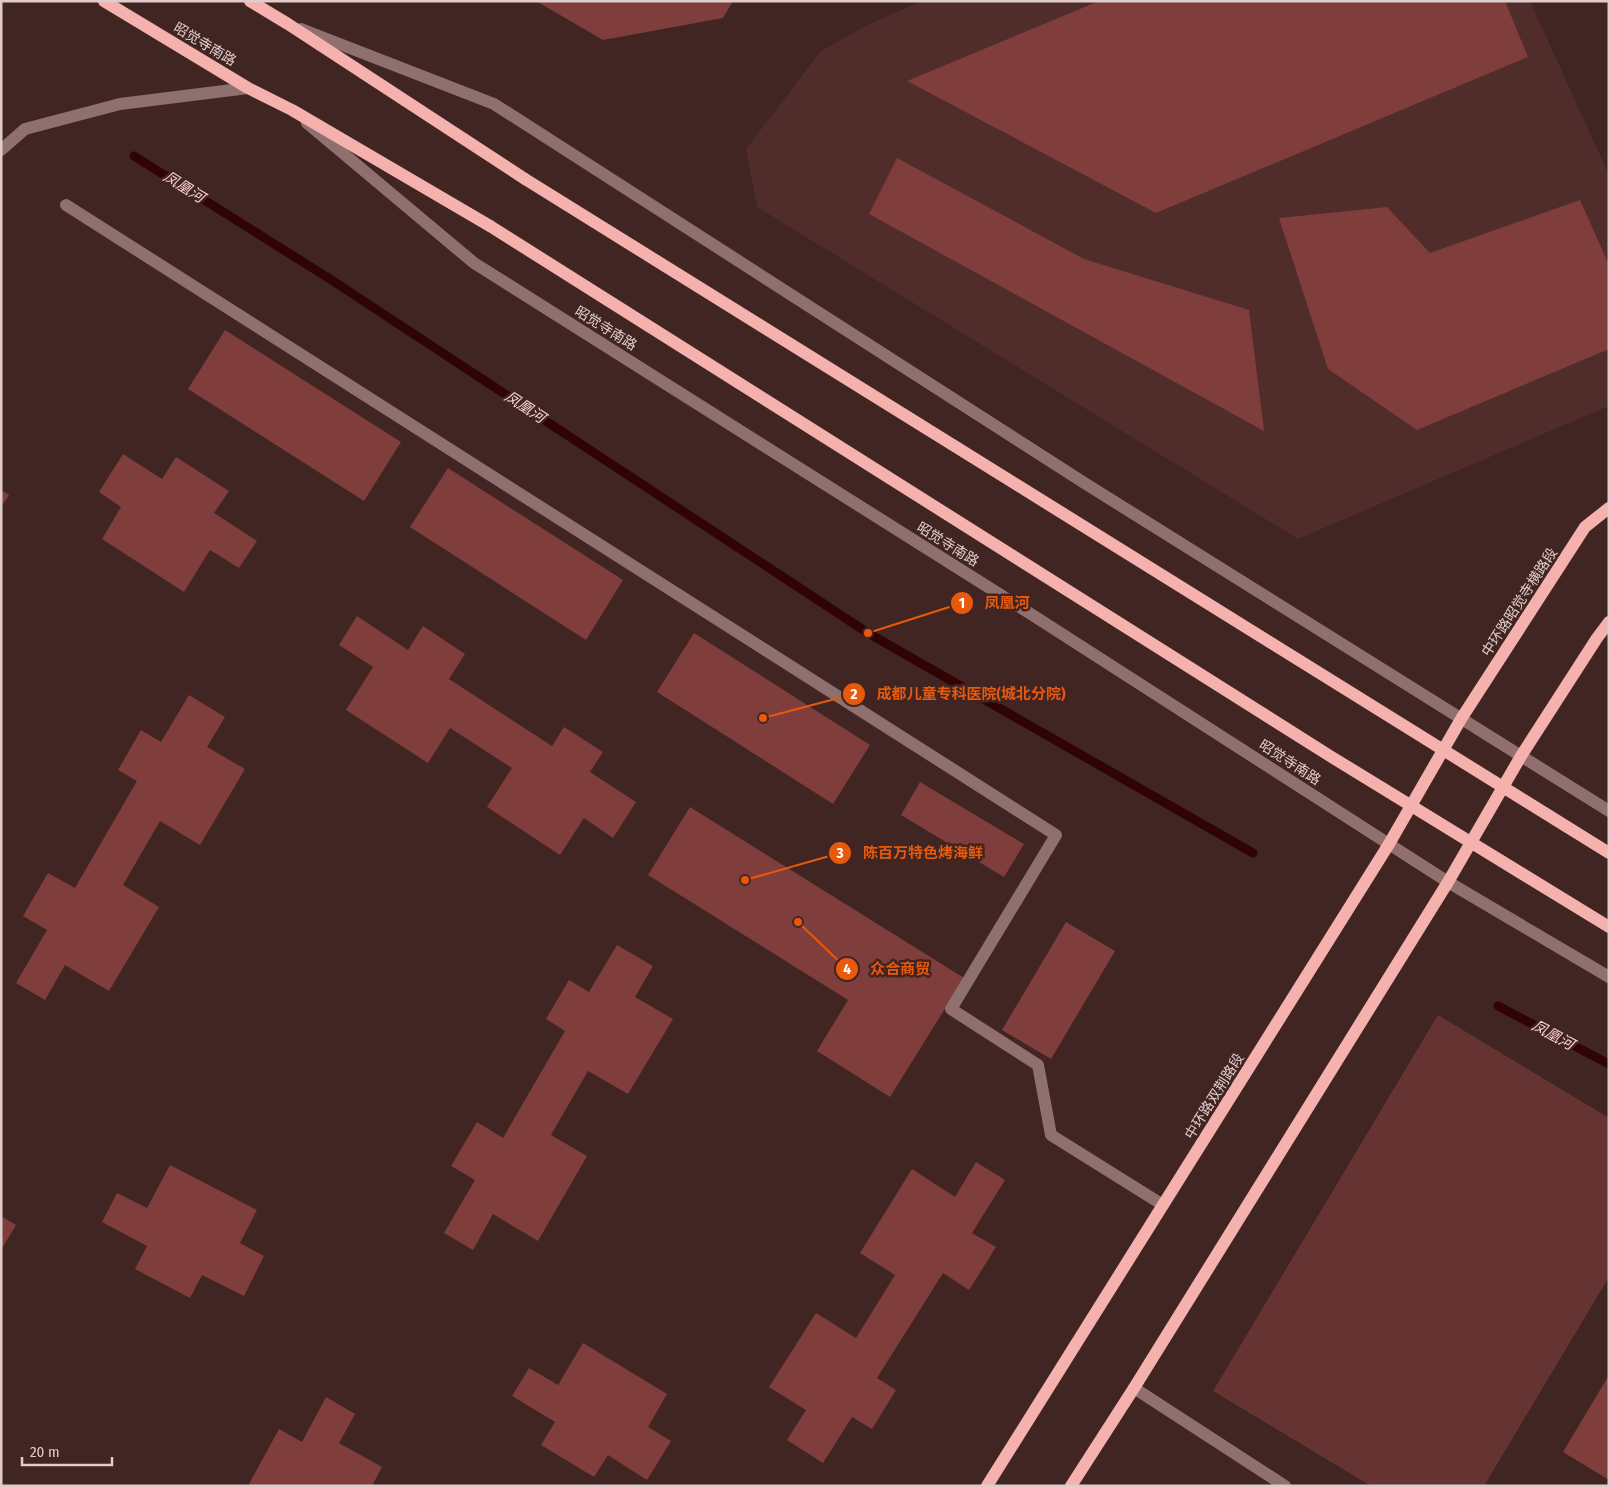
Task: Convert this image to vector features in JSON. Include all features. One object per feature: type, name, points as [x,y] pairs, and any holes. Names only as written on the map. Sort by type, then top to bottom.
[{"type":"main road","name":"昭觉寺南路","points":[[104,1],[248,88],[292,110],[490,226],[1322,750],[1609,927]]},
{"type":"main road","points":[[250,1],[525,179],[1609,853]]},
{"type":"main road","name":"中环路昭觉寺横路段","points":[[1461,719],[1585,527],[1609,508]]},
{"type":"main road","points":[[1071,1486],[1134,1388],[1448,882],[1521,756],[1609,622]]},
{"type":"main road","name":"中环路双荆路段","points":[[987,1486],[1389,844],[1461,719]]},
{"type":"street","points":[[288,24],[494,104],[1077,478],[1609,811]]},
{"type":"street","points":[[1,150],[25,129],[120,104],[248,88]]},
{"type":"street","name":"昭觉寺南路","points":[[292,110],[474,263],[1025,611],[1448,882],[1609,977]]},
{"type":"street","points":[[66,205],[1056,835],[951,1009],[1038,1065],[1051,1135],[1163,1205]]},
{"type":"street","points":[[1134,1388],[1285,1486]]},
{"type":"shaded area","points":[[922,1],[1530,1],[1609,175],[1609,406],[1298,539],[757,207],[746,149],[820,52],[865,26]]},
{"type":"shaded area","points":[[1438,1015],[1609,1118],[1609,1277],[1484,1486],[1371,1486],[1213,1391]]},
{"type":"building","points":[[536,1],[733,1],[723,18],[603,40]]},
{"type":"building","points":[[1099,1],[1505,1],[1528,57],[1156,213],[907,81]]},
{"type":"building","points":[[897,158],[1084,259],[1249,310],[1264,431],[869,214]]},
{"type":"building","points":[[1580,200],[1609,265],[1609,349],[1417,430],[1328,369],[1279,218],[1387,207],[1430,253]]},
{"type":"building","points":[[225,330],[401,442],[364,501],[188,389]]},
{"type":"building","points":[[123,454],[162,479],[176,457],[229,491],[214,513],[257,541],[239,568],[210,550],[184,592],[102,539],[121,507],[99,492]]},
{"type":"building","points":[[448,468],[623,580],[586,640],[410,527]]},
{"type":"building","points":[[1,490],[9,495],[1,507]]},
{"type":"building","points":[[357,616],[408,650],[423,626],[465,654],[449,679],[552,746],[564,727],[603,752],[590,772],[636,802],[613,838],[584,818],[560,855],[487,807],[512,768],[450,728],[428,763],[346,710],[373,667],[339,645]]},
{"type":"building","points":[[694,633],[870,745],[833,804],[657,692]]},
{"type":"building","points":[[189,695],[225,717],[207,747],[245,769],[200,845],[160,821],[123,885],[159,907],[109,991],[65,965],[45,1000],[16,983],[47,930],[23,916],[48,873],[75,888],[137,781],[118,770],[141,730],[161,742]]},
{"type":"building","points":[[920,782],[1024,844],[1004,877],[901,815]]},
{"type":"building","points":[[690,807],[964,978],[890,1097],[817,1051],[848,1000],[648,875]]},
{"type":"building","points":[[1066,922],[1115,951],[1051,1059],[1002,1030]]},
{"type":"building","points":[[617,945],[653,966],[635,997],[673,1019],[628,1094],[588,1071],[551,1135],[587,1156],[538,1241],[493,1214],[473,1250],[444,1233],[475,1180],[451,1166],[477,1122],[503,1138],[565,1031],[546,1019],[569,980],[589,992]]},
{"type":"building","points":[[976,1162],[1005,1180],[972,1233],[996,1247],[969,1290],[943,1273],[877,1378],[896,1390],[872,1429],[852,1417],[823,1463],[787,1440],[806,1410],[769,1387],[816,1313],[856,1338],[895,1275],[860,1253],[912,1169],[955,1197]]},
{"type":"building","points":[[170,1165],[257,1210],[240,1243],[264,1256],[244,1296],[202,1275],[190,1298],[135,1269],[147,1246],[102,1222],[117,1193],[147,1208]]},
{"type":"building","points":[[1,1216],[16,1225],[1,1250]]},
{"type":"building","points":[[583,1343],[667,1394],[648,1427],[671,1441],[647,1480],[608,1455],[594,1477],[541,1445],[555,1422],[512,1396],[529,1368],[558,1385]]},
{"type":"building","points":[[1609,1375],[1609,1480],[1563,1452]]},
{"type":"building","points":[[326,1397],[355,1414],[339,1443],[382,1467],[372,1486],[252,1486],[249,1484],[279,1429],[302,1442]]},
{"type":"waterway","name":"凤凰河","points":[[134,156],[330,279],[868,633],[1253,853]]},
{"type":"waterway","name":"凤凰河","points":[[1498,1006],[1609,1064]]},
{"type":"place","name":"凤凰河","points":[[868,633]]},
{"type":"place","name":"成都儿童专科医院(城北分院)","points":[[763,718]]},
{"type":"place","name":"陈百万特色烤海鲜","points":[[745,880]]},
{"type":"place","name":"众合商贸","points":[[798,922]]}]
